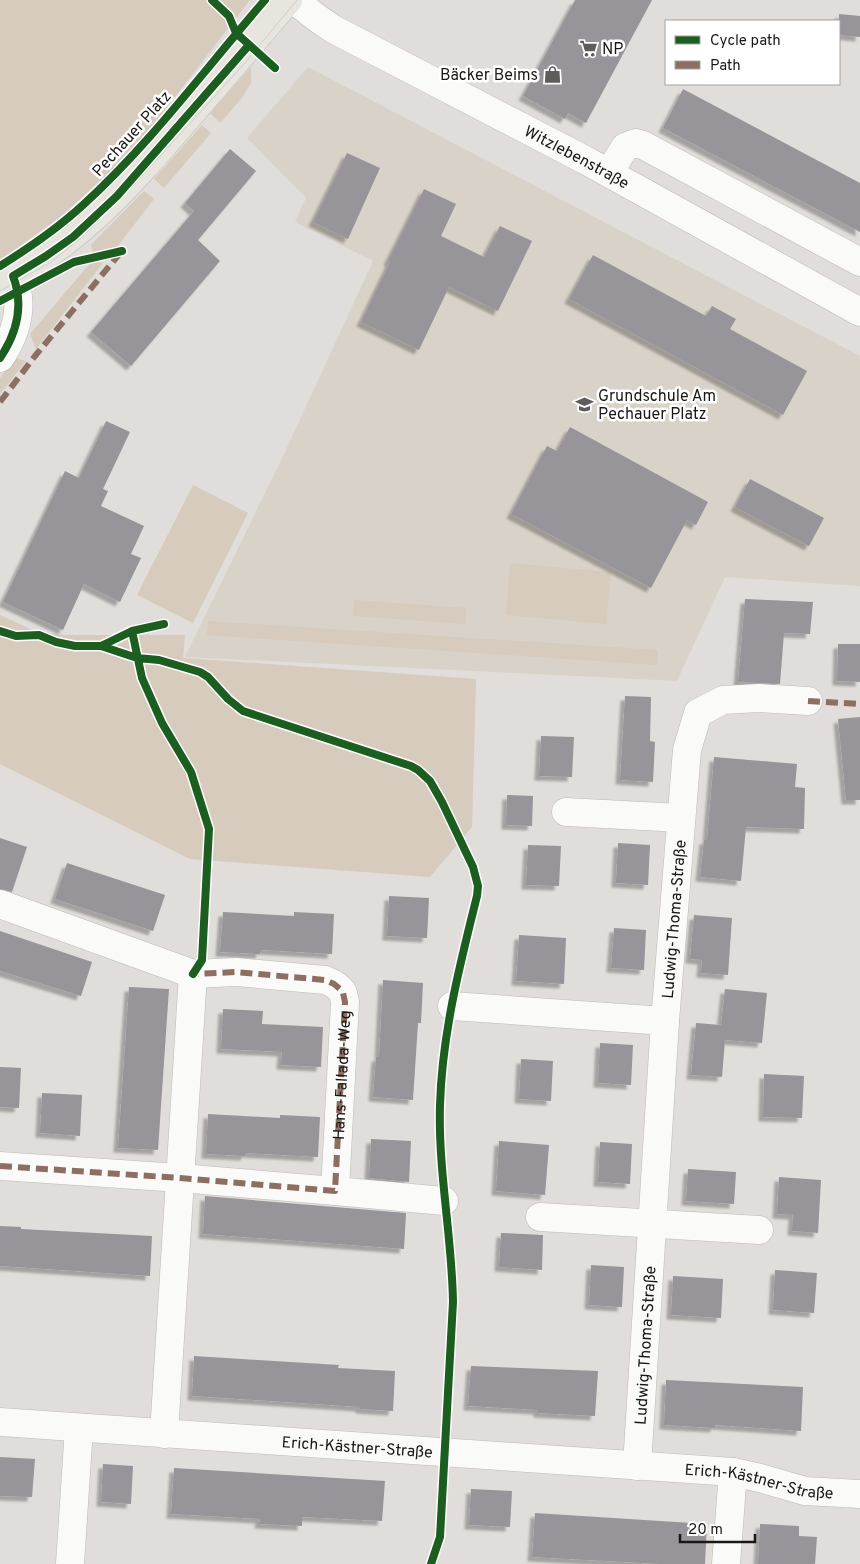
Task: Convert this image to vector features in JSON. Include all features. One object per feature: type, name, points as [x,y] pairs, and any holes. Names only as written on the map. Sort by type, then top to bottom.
[{"type":"main road","name":"Pechauer Platz","points":[[7,279],[67,241],[117,196],[288,0]]},
{"type":"street","name":"Witzlebenstraße","points":[[294,0],[333,29],[609,173],[859,310]]},
{"type":"street","points":[[609,173],[624,147],[636,143],[643,145],[860,262]]},
{"type":"street","points":[[0,358],[14,335],[16,323],[18,300],[7,279]]},
{"type":"street","name":"Ludwig-Thoma-Straße","points":[[637,1466],[665,1021],[687,750],[698,713],[723,700],[759,698],[808,701]]},
{"type":"street","name":"Ludwig-Thoma-Straße","points":[[566,812],[681,818]]},
{"type":"street","name":"Hans-Fallada-Weg","points":[[0,904],[193,974],[236,972],[320,980],[334,984],[343,993],[344,1002],[335,1190]]},
{"type":"street","points":[[164,1434],[193,974]]},
{"type":"street","name":"Ludwig-Thoma-Straße","points":[[452,1006],[665,1021]]},
{"type":"street","points":[[0,1166],[180,1178],[444,1200]]},
{"type":"street","points":[[540,1217],[759,1230]]},
{"type":"street","name":"Erich-Kästner-Straße","points":[[0,1422],[733,1472],[805,1491],[860,1494]]},
{"type":"street","points":[[70,1564],[79,1428]]},
{"type":"street","points":[[726,1564],[733,1472]]},
{"type":"shaded area","points":[[0,0],[250,0],[140,142],[59,218],[0,260]]},
{"type":"shaded area","points":[[251,67],[251,83],[241,99],[220,123],[210,113]]},
{"type":"shaded area","name":"Grundschule Am Pechauer Platz","points":[[308,67],[860,356],[860,586],[725,577],[677,681],[185,657],[285,452],[373,261],[295,222],[306,198],[247,138]]},
{"type":"shaded area","points":[[202,125],[211,133],[164,188],[154,179]]},
{"type":"shaded area","points":[[144,191],[154,199],[117,247],[93,252],[91,245]]},
{"type":"shaded area","points":[[92,261],[103,263],[36,349],[30,334]]},
{"type":"shaded area","points":[[15,358],[26,361],[0,394],[0,378]]},
{"type":"shaded area","points":[[193,485],[248,513],[193,623],[137,595]]},
{"type":"shaded area","points":[[510,563],[611,572],[606,624],[506,615]]},
{"type":"shaded area","points":[[354,600],[466,608],[465,624],[353,616]]},
{"type":"shaded area","points":[[0,615],[32,630],[62,635],[185,635],[183,658],[476,679],[472,827],[430,877],[190,859],[0,764]]},
{"type":"shaded area","points":[[208,621],[658,650],[657,665],[207,635]]},
{"type":"building","name":"NP","points":[[575,0],[652,0],[586,123],[568,113],[565,119],[523,96]]},
{"type":"building","points":[[839,14],[860,16],[860,37],[840,35]]},
{"type":"building","points":[[683,89],[860,183],[860,232],[663,128]]},
{"type":"building","points":[[230,149],[256,171],[198,240],[220,261],[131,366],[91,332],[194,211],[185,203]]},
{"type":"building","points":[[347,153],[380,168],[348,239],[313,222]]},
{"type":"building","points":[[424,189],[456,204],[441,236],[484,257],[500,226],[532,241],[498,311],[449,287],[419,350],[361,322],[390,262],[388,261]]},
{"type":"building","points":[[593,255],[706,316],[712,306],[736,319],[730,329],[807,371],[783,415],[569,299]]},
{"type":"building","points":[[106,421],[130,432],[103,489],[108,491],[101,506],[144,526],[131,554],[141,558],[120,602],[84,584],[63,630],[3,602],[65,471],[79,478]]},
{"type":"building","points":[[570,427],[708,502],[696,525],[687,520],[651,588],[511,514],[547,446],[557,451]]},
{"type":"building","points":[[750,479],[824,518],[809,546],[735,507]]},
{"type":"building","points":[[745,599],[813,602],[810,634],[784,633],[780,684],[738,682]]},
{"type":"building","points":[[838,644],[860,644],[860,682],[837,681]]},
{"type":"building","points":[[625,696],[651,697],[650,741],[655,742],[653,782],[620,780]]},
{"type":"building","points":[[860,717],[860,800],[846,800],[838,719]]},
{"type":"building","points":[[541,736],[574,737],[572,777],[539,776]]},
{"type":"building","points":[[714,757],[797,764],[795,787],[805,788],[804,829],[746,827],[741,881],[700,877],[704,840],[707,840]]},
{"type":"building","points":[[507,795],[533,796],[532,826],[506,825]]},
{"type":"building","points":[[0,838],[27,847],[12,892],[0,889]]},
{"type":"building","points":[[618,843],[650,845],[648,885],[616,883]]},
{"type":"building","points":[[528,845],[561,846],[559,886],[526,885]]},
{"type":"building","points":[[67,863],[165,895],[153,931],[55,899]]},
{"type":"building","points":[[389,896],[429,898],[427,938],[387,936]]},
{"type":"building","points":[[223,912],[294,916],[294,912],[334,914],[332,954],[261,950],[260,954],[220,952]]},
{"type":"building","points":[[694,915],[732,918],[728,975],[701,973],[702,960],[690,959]]},
{"type":"building","points":[[614,928],[646,930],[644,970],[611,968]]},
{"type":"building","points":[[0,931],[92,962],[81,996],[0,971]]},
{"type":"building","points":[[519,935],[566,938],[564,984],[516,981]]},
{"type":"building","points":[[383,980],[423,983],[421,1023],[418,1023],[413,1100],[373,1097],[376,1057],[379,1057]]},
{"type":"building","points":[[129,987],[169,989],[158,1150],[118,1148]]},
{"type":"building","points":[[725,989],[767,993],[762,1043],[725,1040],[722,1077],[691,1075],[696,1023],[721,1025]]},
{"type":"building","points":[[223,1009],[263,1011],[262,1024],[323,1027],[321,1067],[281,1065],[282,1052],[221,1049]]},
{"type":"building","points":[[600,1043],[633,1045],[631,1085],[598,1083]]},
{"type":"building","points":[[521,1059],[553,1061],[551,1101],[519,1099]]},
{"type":"building","points":[[0,1067],[21,1068],[19,1108],[0,1107]]},
{"type":"building","points":[[764,1074],[804,1076],[802,1118],[763,1117]]},
{"type":"building","points":[[42,1093],[82,1095],[80,1136],[40,1133]]},
{"type":"building","points":[[208,1114],[280,1118],[280,1115],[320,1117],[318,1157],[246,1153],[245,1156],[206,1154]]},
{"type":"building","points":[[371,1139],[411,1141],[409,1182],[369,1178]]},
{"type":"building","points":[[499,1141],[549,1145],[545,1195],[496,1191]]},
{"type":"building","points":[[600,1142],[632,1144],[630,1184],[598,1182]]},
{"type":"building","points":[[688,1169],[736,1172],[734,1204],[686,1201]]},
{"type":"building","points":[[779,1177],[821,1180],[818,1233],[792,1231],[793,1215],[777,1214]]},
{"type":"building","points":[[205,1196],[406,1213],[404,1249],[203,1234]]},
{"type":"building","points":[[0,1226],[21,1227],[21,1229],[152,1236],[150,1276],[0,1266]]},
{"type":"building","points":[[501,1233],[543,1235],[542,1270],[499,1267]]},
{"type":"building","points":[[591,1265],[624,1267],[622,1307],[589,1305]]},
{"type":"building","points":[[775,1270],[817,1273],[814,1313],[773,1310]]},
{"type":"building","points":[[673,1276],[723,1279],[721,1318],[671,1315]]},
{"type":"building","points":[[194,1356],[339,1365],[338,1368],[395,1371],[393,1411],[360,1409],[360,1407],[192,1396]]},
{"type":"building","points":[[471,1366],[598,1371],[595,1416],[538,1413],[538,1410],[468,1406]]},
{"type":"building","points":[[666,1380],[803,1387],[801,1431],[715,1425],[715,1428],[664,1425]]},
{"type":"building","points":[[0,1457],[35,1459],[32,1497],[0,1496]]},
{"type":"building","points":[[103,1464],[133,1466],[131,1504],[101,1502]]},
{"type":"building","points":[[174,1468],[385,1481],[382,1521],[302,1517],[302,1526],[259,1524],[260,1519],[171,1514]]},
{"type":"building","points":[[471,1489],[512,1491],[510,1527],[469,1525]]},
{"type":"building","points":[[535,1513],[707,1524],[705,1564],[660,1564],[532,1557]]},
{"type":"building","points":[[760,1524],[799,1526],[799,1536],[817,1537],[815,1564],[758,1564]]},
{"type":"tram line","points":[[0,291],[51,262],[80,239],[129,190],[245,63],[297,0]]},
{"type":"marked path","points":[[0,402],[35,356],[121,252]]},
{"type":"marked path","points":[[808,701],[860,704]]},
{"type":"marked path","points":[[0,1166],[335,1191],[345,1002],[343,993],[334,984],[325,980],[236,972],[193,974]]},
{"type":"cycle path","points":[[212,0],[229,16],[236,33],[275,68]]},
{"type":"cycle path","points":[[0,266],[64,222],[132,157],[265,0]]},
{"type":"cycle path","points":[[0,358],[11,339],[17,318],[18,298],[13,276],[73,237],[117,196],[249,45]]},
{"type":"cycle path","points":[[0,301],[74,262],[122,251]]},
{"type":"cycle path","points":[[101,646],[132,631],[164,624]]},
{"type":"cycle path","points":[[0,631],[16,636],[39,635],[56,642],[75,646],[101,646],[137,658],[159,660],[200,672],[208,677],[228,699],[243,711],[411,766],[430,781],[473,867],[478,886],[477,896],[453,999],[441,1078],[441,1154],[453,1302],[440,1537],[431,1564]]},
{"type":"cycle path","points":[[132,631],[142,678],[162,723],[191,772],[209,829],[202,960],[193,974]]},
{"type":"place","name":"NP","points":[[588,48]]},
{"type":"place","name":"Bäcker Beims","points":[[552,74]]},
{"type":"place","name":"Grundschule Am Pechauer Platz","points":[[584,404]]}]
